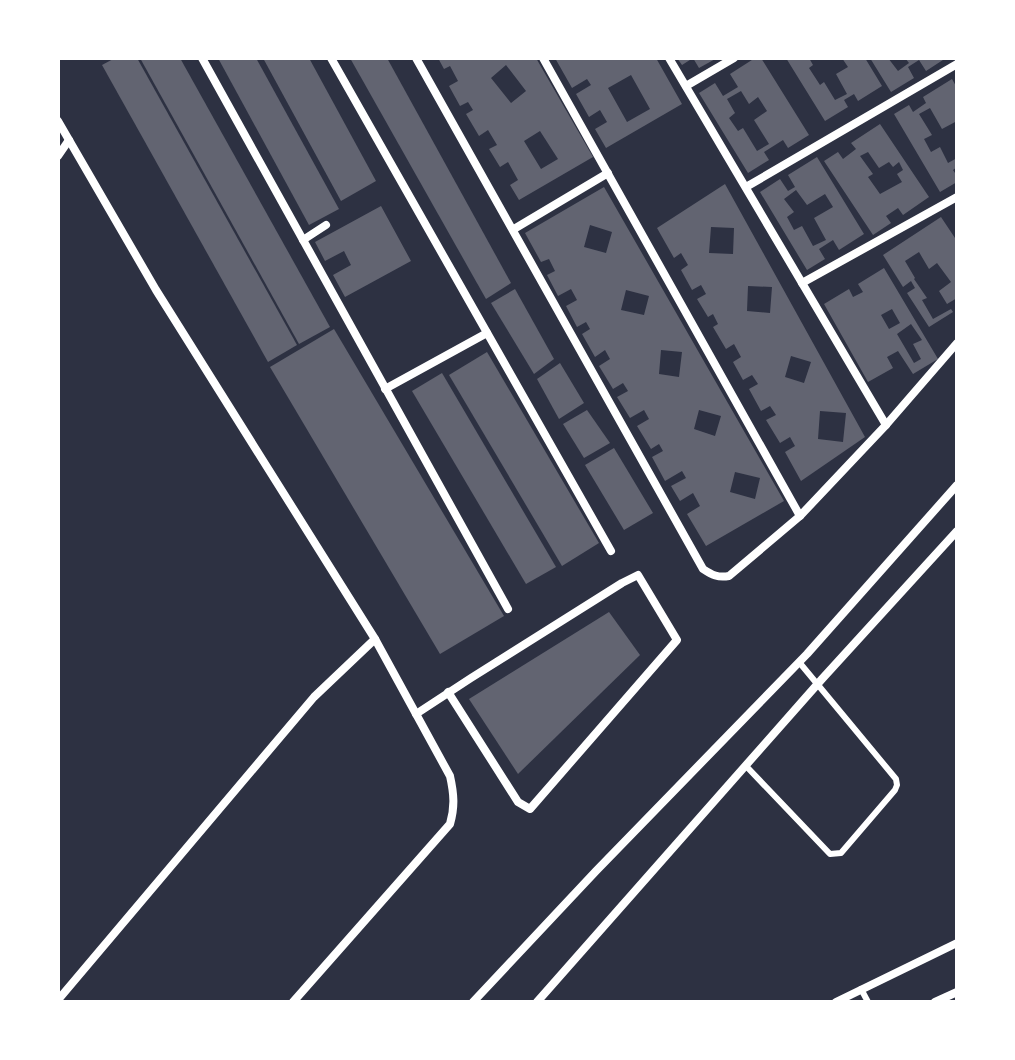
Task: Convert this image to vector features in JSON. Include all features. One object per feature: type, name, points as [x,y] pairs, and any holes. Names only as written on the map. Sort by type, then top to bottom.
[{"type":"street","points":[[202,58],[508,609]]},
{"type":"street","points":[[331,58],[611,551]]},
{"type":"street","points":[[416,58],[703,569],[713,575],[729,576],[800,516],[886,425],[957,343]]},
{"type":"street","points":[[543,58],[800,516]]},
{"type":"street","points":[[669,58],[886,425]]},
{"type":"street","points":[[686,86],[734,58]]},
{"type":"street","points":[[746,187],[957,64]]},
{"type":"street","points":[[58,121],[156,290],[375,639],[450,776],[455,809],[450,824],[293,1002]]},
{"type":"street","points":[[58,156],[69,140]]},
{"type":"street","points":[[514,229],[608,173]]},
{"type":"street","points":[[802,283],[957,197]]},
{"type":"street","points":[[303,240],[326,225]]},
{"type":"street","points":[[385,389],[487,333]]},
{"type":"street","points":[[473,1002],[799,662],[957,485]]},
{"type":"street","points":[[537,1002],[957,531]]},
{"type":"street","points":[[416,714],[448,692],[638,575],[677,640],[530,809],[518,802],[448,692]]},
{"type":"street","points":[[58,1000],[314,697],[375,639]]},
{"type":"street","points":[[836,1002],[957,943]]},
{"type":"street","points":[[935,1002],[957,992]]},
{"type":"lane","points":[[746,766],[830,854],[841,853],[895,790],[896,779],[799,662]]},
{"type":"lane","points":[[861,989],[868,1002]]},
{"type":"building","points":[[115,58],[137,58],[297,345],[268,362],[102,65]]},
{"type":"building","points":[[140,58],[180,58],[330,327],[299,344]]},
{"type":"building","points":[[218,58],[256,58],[339,209],[309,225]]},
{"type":"building","points":[[263,58],[309,58],[376,181],[341,201]]},
{"type":"building","points":[[350,58],[387,58],[511,283],[486,299]]},
{"type":"building","points":[[438,58],[536,58],[593,157],[519,200],[510,185],[518,180],[508,162],[500,167],[489,149],[497,145],[488,130],[479,136],[466,114],[473,110],[468,102],[460,106],[449,86],[458,81],[450,66],[444,69]],"holes":[[[506,65],[526,91],[511,103],[491,78]],[[540,131],[558,159],[541,169],[524,141]]]},
{"type":"building","points":[[555,58],[656,58],[682,104],[606,148],[595,129],[607,122],[600,110],[589,117],[576,94],[591,85],[587,79],[572,88]],"holes":[[[631,75],[650,109],[627,122],[608,88]]]},
{"type":"building","points":[[677,58],[693,58],[682,65]]},
{"type":"building","points":[[693,58],[717,58],[699,68]]},
{"type":"building","points":[[755,58],[761,58],[809,135],[788,148],[783,140],[764,152],[769,160],[748,173],[699,93],[715,83],[723,96],[738,87],[730,74]],"holes":[[[741,91],[749,104],[758,97],[767,111],[754,120],[769,144],[757,151],[743,128],[738,131],[729,118],[735,113],[727,99]]]},
{"type":"building","points":[[786,58],[809,58],[813,65],[809,68],[820,85],[824,82],[835,100],[847,94],[836,74],[848,67],[842,58],[865,58],[882,86],[858,101],[854,94],[844,100],[848,107],[825,121]]},
{"type":"building","points":[[870,58],[888,58],[898,71],[909,63],[905,58],[946,58],[926,71],[919,60],[908,67],[914,78],[891,92]]},
{"type":"building","points":[[952,79],[957,88],[957,121],[942,129],[930,108],[919,114],[932,135],[924,139],[931,152],[940,147],[948,163],[957,158],[957,167],[953,170],[957,182],[940,192],[894,114],[909,105],[913,112],[926,103],[923,97]]},
{"type":"building","points":[[880,124],[929,197],[903,215],[898,208],[886,216],[891,223],[873,235],[824,161],[838,152],[843,159],[856,149],[851,143]],"holes":[[[868,152],[879,168],[889,162],[893,167],[899,162],[903,170],[897,174],[902,182],[880,194],[868,177],[873,174],[860,156]]]},
{"type":"building","points":[[817,157],[864,234],[839,250],[833,240],[819,249],[825,259],[807,270],[760,192],[780,179],[788,191],[795,187],[788,175]],"holes":[[[796,190],[807,205],[825,194],[833,207],[814,218],[826,240],[813,246],[802,226],[794,230],[787,217],[794,212],[784,199]]]},
{"type":"building","points":[[725,184],[865,437],[801,481],[785,452],[795,446],[790,437],[780,443],[766,420],[776,415],[770,406],[761,411],[749,389],[758,384],[752,375],[743,380],[733,362],[741,357],[734,344],[726,349],[713,327],[718,324],[713,314],[708,317],[697,299],[706,294],[701,285],[692,290],[681,270],[688,265],[681,253],[674,258],[657,228]],"holes":[[[711,227],[734,228],[733,254],[709,253]],[[748,286],[772,287],[770,313],[747,311]],[[791,356],[811,362],[804,383],[785,377]],[[820,411],[846,413],[843,442],[818,439]]]},
{"type":"building","points":[[604,187],[784,501],[706,546],[687,514],[700,506],[693,493],[680,501],[671,486],[686,478],[682,471],[665,481],[652,457],[663,451],[659,444],[651,449],[637,426],[649,419],[644,410],[630,418],[617,397],[628,391],[623,383],[613,389],[599,366],[610,359],[605,350],[595,357],[582,334],[590,329],[586,322],[577,327],[566,306],[577,300],[571,289],[558,296],[547,275],[555,271],[549,259],[541,262],[525,233]],"holes":[[[590,225],[612,232],[606,253],[584,247]],[[626,290],[649,296],[644,315],[621,310]],[[661,350],[682,352],[679,377],[659,374]],[[699,410],[721,416],[715,436],[694,429]],[[735,472],[760,478],[755,499],[730,492]]]},
{"type":"building","points":[[381,206],[411,261],[345,297],[333,275],[351,265],[344,251],[325,261],[315,242]]},
{"type":"building","points":[[941,217],[957,241],[957,298],[947,304],[939,291],[951,282],[937,263],[929,269],[919,252],[905,261],[927,298],[922,300],[933,319],[951,309],[953,312],[929,327],[907,293],[915,288],[911,281],[903,287],[883,255]]},
{"type":"building","points":[[884,268],[938,359],[913,374],[898,351],[887,357],[893,368],[868,382],[824,304],[849,289],[853,297],[863,292],[858,284]],"holes":[[[892,309],[900,323],[889,329],[881,315]],[[911,324],[922,340],[913,344],[921,359],[914,363],[897,334]]]},
{"type":"building","points":[[515,289],[554,359],[534,374],[491,303]]},
{"type":"building","points":[[334,329],[504,616],[440,654],[270,367]]},
{"type":"building","points":[[487,352],[599,543],[562,566],[449,375]]},
{"type":"building","points":[[560,363],[584,403],[559,419],[537,379]]},
{"type":"building","points":[[442,373],[556,567],[526,584],[412,391]]},
{"type":"building","points":[[587,410],[610,443],[584,458],[563,424]]},
{"type":"building","points":[[614,448],[653,513],[624,530],[585,465]]},
{"type":"building","points":[[609,612],[640,655],[518,774],[469,699]]}]
